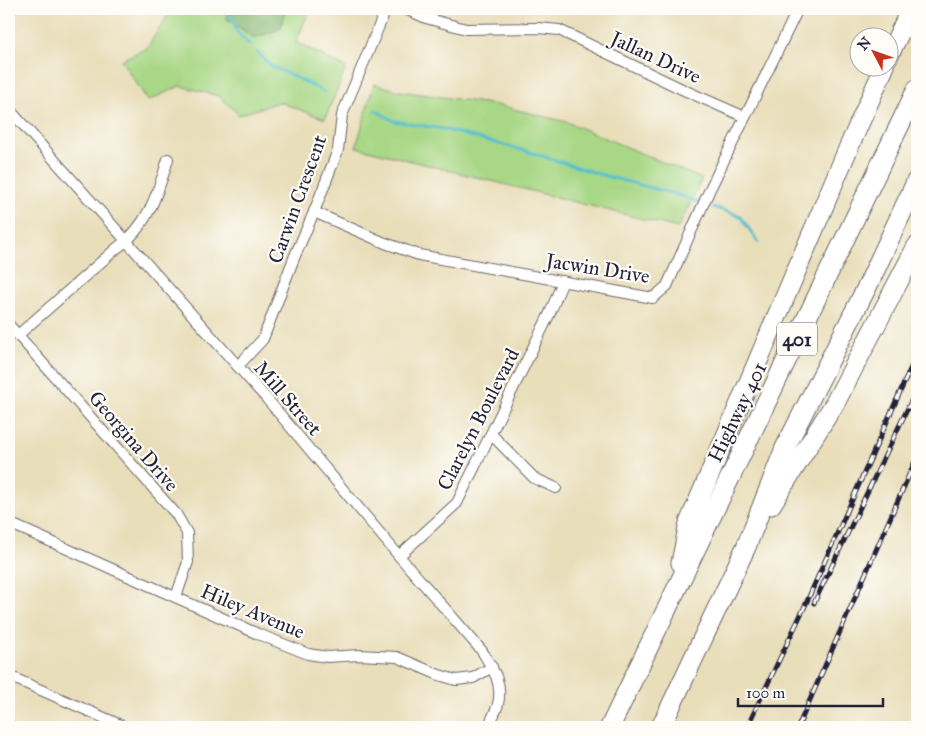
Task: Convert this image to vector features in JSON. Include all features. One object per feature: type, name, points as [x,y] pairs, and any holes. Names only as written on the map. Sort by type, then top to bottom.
[{"type":"highway","points":[[898,35],[910,9]]},
{"type":"highway","points":[[676,590],[689,523],[880,78]]},
{"type":"highway","name":"Highway 401","points":[[610,727],[917,89]]},
{"type":"highway","name":"401","points":[[661,727],[746,547],[784,448],[868,285],[917,180]]},
{"type":"highway","points":[[746,547],[835,402],[917,246]]},
{"type":"street","name":"Carwin Crescent","points":[[238,366],[263,339],[338,150],[342,115],[386,9]]},
{"type":"street","name":"Jallan Drive","points":[[405,9],[426,18],[466,29],[538,28],[559,30],[677,87],[745,117]]},
{"type":"street","name":"Jacwin Drive","points":[[314,212],[385,243],[419,254],[653,298],[667,286],[710,189],[798,9]]},
{"type":"street","name":"Mill Street","points":[[9,109],[267,398],[399,556],[482,651],[499,685],[498,705],[488,727]]},
{"type":"street","points":[[18,334],[116,248],[126,242],[140,227],[160,187],[168,159]]},
{"type":"street","name":"Clarelyn Boulevard","points":[[399,556],[456,503],[564,281]]},
{"type":"street","name":"Georgina Drive","points":[[9,325],[176,514],[186,533],[188,562],[176,597]]},
{"type":"street","points":[[491,434],[534,478],[556,488]]},
{"type":"street","name":"Hiley Avenue","points":[[9,523],[258,634],[308,654],[397,657],[438,675],[456,680],[473,678],[492,668]]},
{"type":"street","points":[[9,676],[124,727]]},
{"type":"green space","points":[[171,9],[310,9],[296,42],[346,68],[325,119],[279,102],[239,115],[219,96],[180,86],[148,101],[121,60],[147,48]]},
{"type":"green space","points":[[227,9],[287,9],[283,17],[281,29],[254,38],[227,19]]},
{"type":"green space","points":[[374,84],[400,91],[497,105],[567,122],[702,179],[678,228],[356,147]]},
{"type":"waterway","points":[[229,9],[237,32],[250,45]]},
{"type":"waterway","points":[[257,52],[271,66],[324,92]]},
{"type":"waterway","points":[[375,110],[394,121],[443,129],[526,151],[698,202]]},
{"type":"waterway","points":[[713,207],[740,216],[758,242]]},
{"type":"railway","points":[[747,727],[804,608],[917,354]]},
{"type":"railway","points":[[814,603],[917,389]]},
{"type":"railway","points":[[798,727],[917,457]]}]
